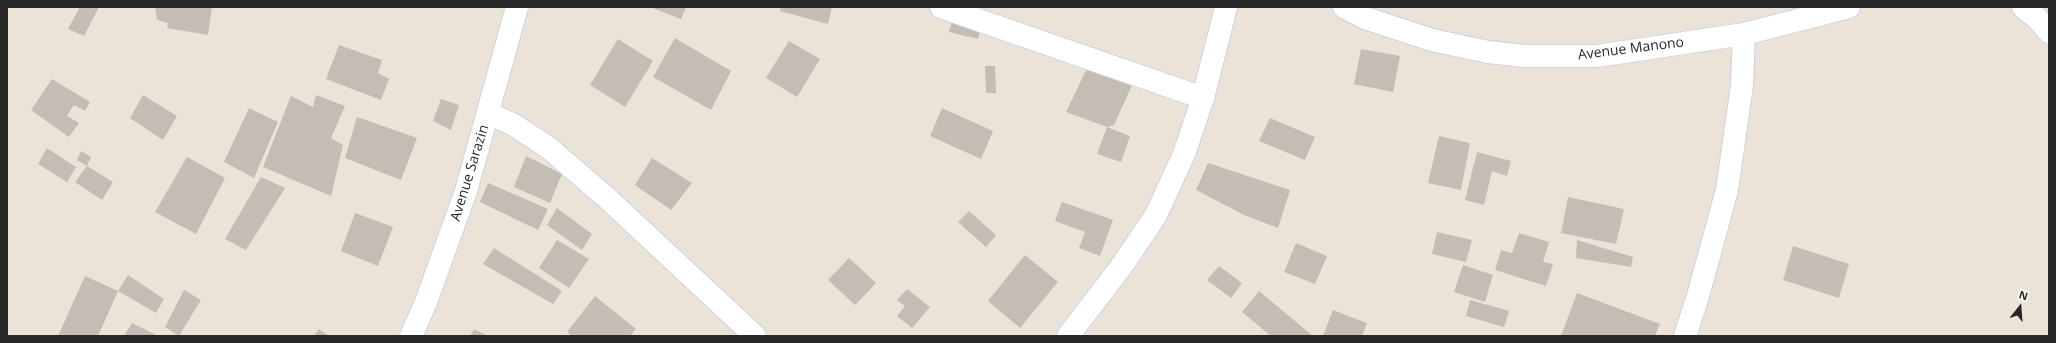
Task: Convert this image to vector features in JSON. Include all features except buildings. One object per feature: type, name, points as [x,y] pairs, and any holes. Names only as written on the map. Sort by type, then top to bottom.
[{"type":"street","name":"Avenue Sarazin","points":[[411,336],[426,302],[466,191],[517,7]]},
{"type":"street","points":[[941,7],[1202,98]]},
{"type":"street","points":[[1068,336],[1121,267],[1156,215],[1184,154],[1202,98],[1226,7]]},
{"type":"street","name":"Avenue Manono","points":[[1344,7],[1370,13],[1432,40],[1488,52],[1525,56],[1597,56],[1744,34],[1849,7]]},
{"type":"street","points":[[2023,7],[2038,18],[2049,32]]},
{"type":"street","points":[[1685,336],[1700,289],[1727,190],[1742,85],[1744,34]]},
{"type":"street","points":[[488,113],[514,125],[549,148],[608,199],[755,336]]}]
